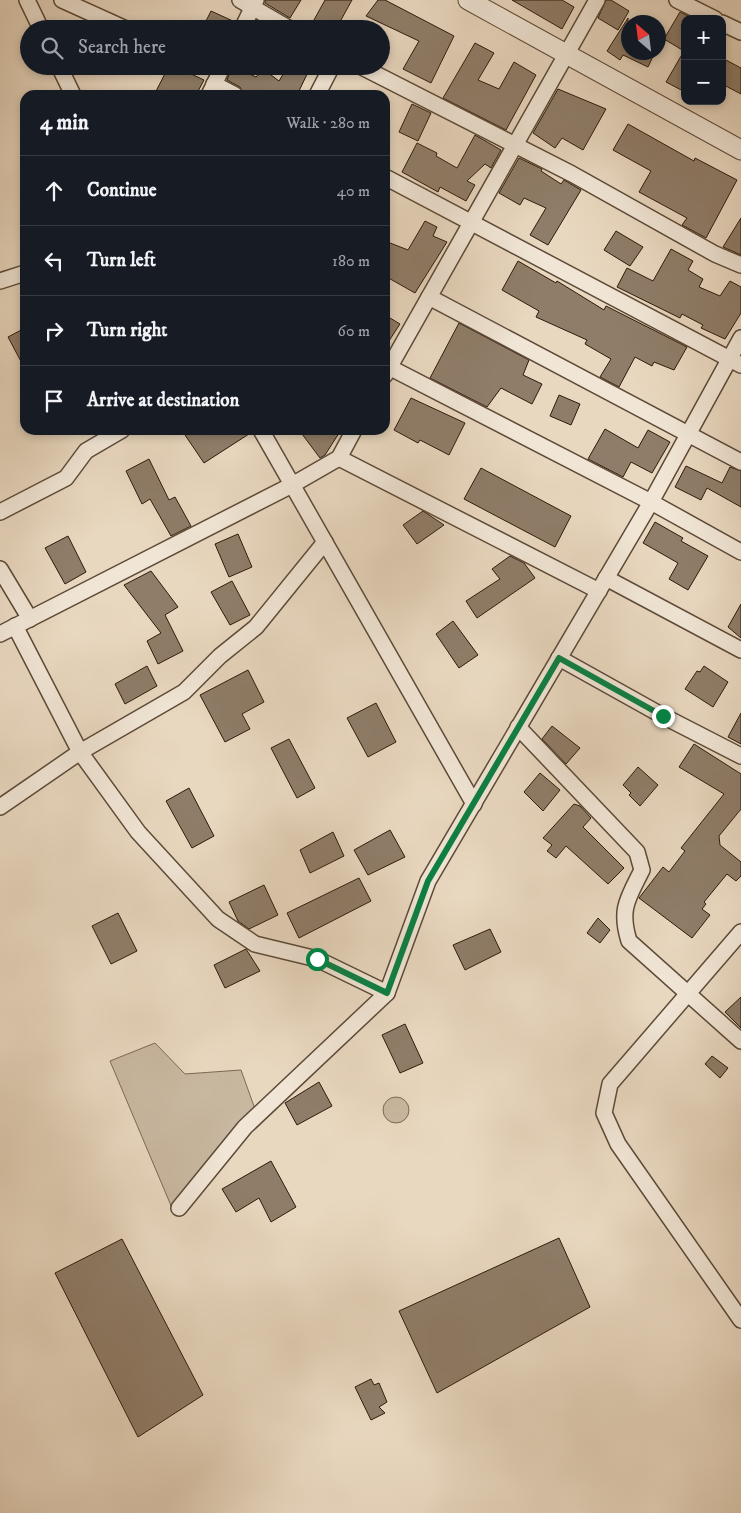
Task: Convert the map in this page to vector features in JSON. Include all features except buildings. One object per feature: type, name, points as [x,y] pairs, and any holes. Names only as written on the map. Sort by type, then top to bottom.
[{"type":"street","points":[[27,0],[37,20]]},
{"type":"street","points":[[62,0],[106,20]]},
{"type":"street","points":[[468,0],[741,150]]},
{"type":"street","points":[[390,362],[471,224],[597,0]]},
{"type":"street","points":[[677,0],[706,15]]},
{"type":"street","points":[[244,20],[249,3],[276,20]]},
{"type":"street","points":[[726,25],[741,32]]},
{"type":"street","points":[[63,75],[71,90]]},
{"type":"street","points":[[320,90],[327,75]]},
{"type":"street","points":[[377,75],[572,174],[715,254],[741,265]]},
{"type":"street","points":[[215,76],[230,90]]},
{"type":"street","points":[[390,180],[735,362]]},
{"type":"street","points":[[0,281],[20,275]]},
{"type":"street","points":[[429,297],[741,462]]},
{"type":"street","points":[[179,1208],[245,1127],[387,993],[428,881],[651,502],[688,435],[735,362],[741,338]]},
{"type":"street","points":[[390,371],[651,502],[741,552]]},
{"type":"street","points":[[0,512],[66,478],[86,451],[113,435]]},
{"type":"street","points":[[264,435],[474,804]]},
{"type":"street","points":[[0,634],[292,485],[339,458],[351,435]]},
{"type":"street","points":[[339,458],[741,650]]},
{"type":"street","points":[[0,807],[80,752],[184,692],[220,656],[256,627],[325,542]]},
{"type":"street","points":[[0,569],[30,619]]},
{"type":"street","points":[[15,626],[80,752],[138,832],[218,919],[255,944],[317,959],[387,993]]},
{"type":"street","points":[[559,658],[663,716],[741,756]]},
{"type":"street","points":[[518,728],[636,852],[642,870],[626,903],[624,922],[630,941],[741,1041]]},
{"type":"street","points":[[741,932],[689,995],[610,1084],[604,1113],[618,1144],[741,1320]]},
{"type":"shaded area","points":[[155,1043],[185,1074],[241,1070],[255,1109],[172,1208],[110,1061]]},
{"type":"shaded area","points":[[396,1097],[405,1101],[409,1110],[405,1119],[396,1123],[387,1119],[383,1110],[387,1101]]},
{"type":"route","points":[[317,959],[387,993],[428,881],[559,658],[663,716]]}]
